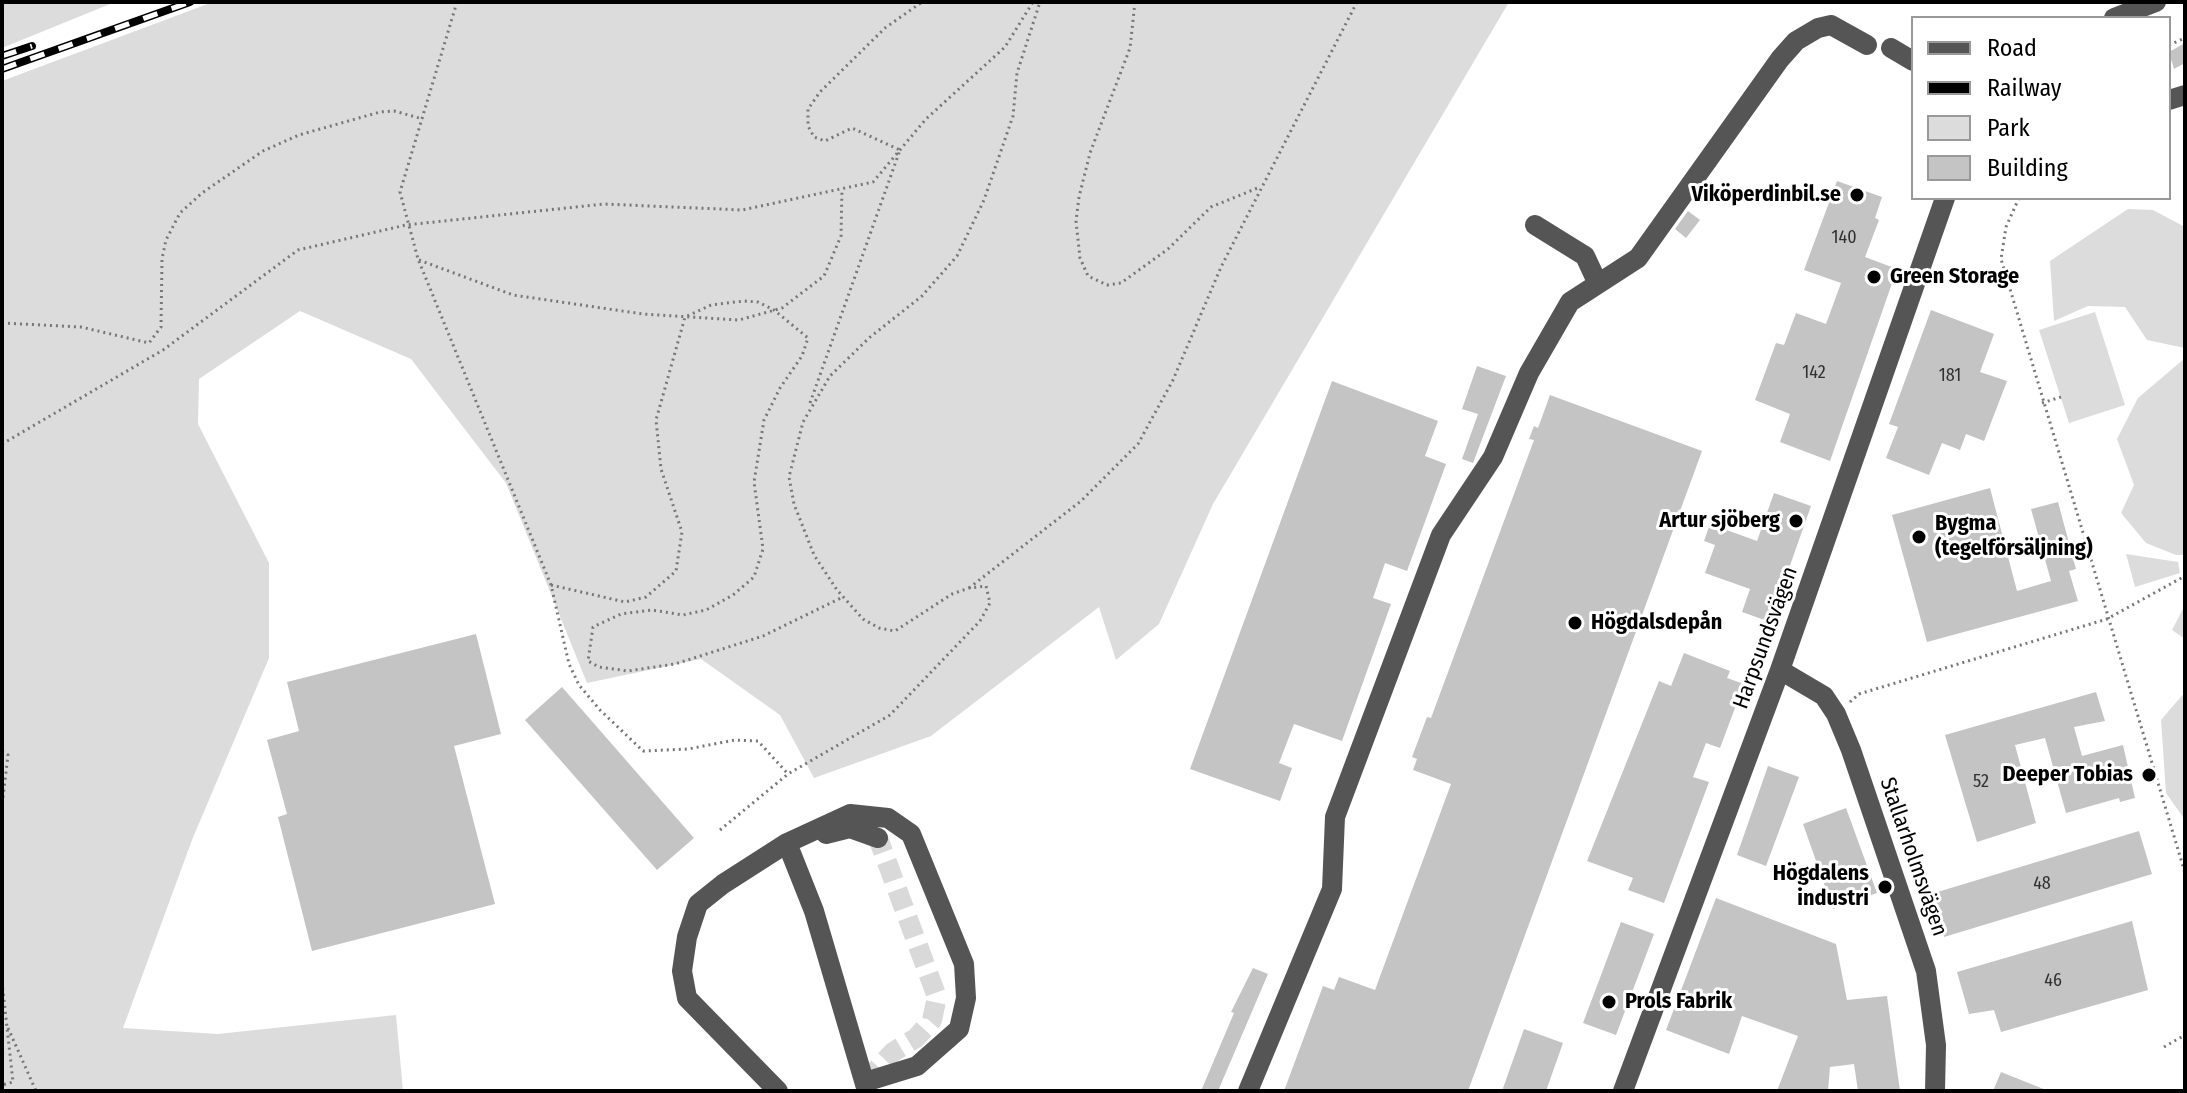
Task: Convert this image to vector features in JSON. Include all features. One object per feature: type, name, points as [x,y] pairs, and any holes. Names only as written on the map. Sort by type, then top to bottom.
[{"type":"street","points":[[2119,16],[2156,2]]},
{"type":"street","points":[[1248,1091],[1332,889],[1335,817],[1441,535],[1493,457],[1529,373],[1570,302],[1638,258],[1796,41],[1818,28],[1831,25],[1867,45]]},
{"type":"street","points":[[1891,48],[1911,60]]},
{"type":"street","name":"Harpsundsvägen","points":[[1623,1091],[1780,670],[1944,200]]},
{"type":"street","points":[[1535,225],[1585,256],[1598,284]]},
{"type":"street","name":"Stallarholmsvägen","points":[[1780,670],[1824,696],[1836,714],[1926,971],[1936,1045],[1935,1091]]},
{"type":"street","points":[[778,1091],[687,998],[682,971],[687,937],[698,904],[787,843],[850,814],[888,818],[911,834],[964,964],[966,998],[959,1029],[917,1066],[866,1087],[814,911],[787,843]]},
{"type":"street","points":[[787,843],[850,828],[878,838]]},
{"type":"path","points":[[457,2],[400,192],[406,225],[418,259],[551,585],[569,664],[579,685],[643,751],[688,749],[735,740],[758,741],[788,774]]},
{"type":"path","points":[[900,150],[852,128],[825,141],[814,137],[808,126],[808,109],[820,92],[885,28],[922,2]]},
{"type":"path","points":[[2,444],[163,350],[298,250],[406,225],[604,204],[742,210],[873,182],[926,119],[1005,47],[1033,2]]},
{"type":"path","points":[[807,414],[830,376],[869,338],[922,296],[957,256],[984,200],[1013,116],[1017,73],[1040,2]]},
{"type":"path","points":[[1135,2],[1130,48],[1090,153],[1079,197],[1076,221],[1080,258],[1088,276],[1107,285],[1121,283],[1168,249],[1211,207],[1261,186]]},
{"type":"path","points":[[969,588],[1081,501],[1138,444],[1173,380],[1221,267],[1261,186],[1357,2]]},
{"type":"path","points":[[2,323],[81,327],[149,343],[161,327],[162,259],[166,240],[180,213],[202,193],[263,151],[299,135],[380,112],[394,111],[423,119]]},
{"type":"path","points":[[720,830],[788,774],[890,715],[980,621],[990,603],[986,586],[969,588],[952,594],[895,631],[879,628],[863,619],[843,597],[814,555],[794,504],[789,477],[792,452],[900,150]]},
{"type":"path","points":[[418,259],[513,295],[643,314],[739,320],[774,310],[824,276],[841,236],[842,189]]},
{"type":"path","points":[[2018,200],[2006,227],[2001,259],[2107,619],[2119,646],[2157,790],[2185,873]]},
{"type":"path","points":[[551,585],[625,602],[646,597],[676,571],[682,532],[661,469],[656,420],[685,317],[711,305],[744,301],[758,302],[774,310],[808,338],[802,356],[780,388],[764,420],[754,482],[763,549],[754,577],[733,595],[706,610],[683,615],[652,610],[621,614],[593,627],[588,661],[599,667],[628,671],[675,664],[763,636],[843,597]]},
{"type":"path","points":[[2042,403],[2061,397]]},
{"type":"path","points":[[1836,714],[1859,694],[2107,619],[2185,576]]},
{"type":"path","points":[[2,751],[8,755],[2,806]]},
{"type":"path","points":[[2,982],[13,1082],[2,1085]]},
{"type":"path","points":[[7,1025],[36,1091]]},
{"type":"path","points":[[2164,1047],[2185,1035]]},
{"type":"green space","points":[[2,2],[115,2],[2,48]]},
{"type":"green space","points":[[213,2],[1509,2],[1213,504],[1159,624],[1116,660],[1099,607],[931,736],[814,778],[780,715],[701,659],[587,683],[506,483],[411,359],[300,311],[199,379],[198,424],[269,563],[269,658],[192,840],[123,1028],[218,1034],[396,1015],[403,1091],[2,1091],[2,81]]},
{"type":"green space","points":[[2128,209],[2153,210],[2185,227],[2185,348],[2147,340],[2125,307],[2088,306],[2054,321],[2050,261]]},
{"type":"green space","points":[[2095,312],[2125,405],[2069,423],[2039,330]]},
{"type":"green space","points":[[2185,358],[2185,555],[2176,555],[2146,543],[2121,513],[2134,485],[2117,439],[2138,398]]},
{"type":"green space","points":[[2126,554],[2178,562],[2180,573],[2135,587]]},
{"type":"green space","points":[[2185,605],[2185,639],[2172,630]]},
{"type":"green space","points":[[2185,692],[2185,820],[2166,793],[2161,720]]},
{"type":"building","points":[[2185,43],[2185,63],[2174,69],[2171,51]]},
{"type":"building","points":[[1837,181],[1882,197],[1875,218],[1879,220],[1865,257],[1897,269],[1830,461],[1780,442],[1790,414],[1755,400],[1776,343],[1784,345],[1796,313],[1826,324],[1841,283],[1804,270]]},
{"type":"building","points":[[1688,211],[1700,220],[1686,238],[1675,229]]},
{"type":"building","points":[[1931,310],[1994,334],[1980,372],[2007,381],[1984,441],[1966,434],[1960,450],[1942,443],[1929,475],[1886,458],[1898,427],[1889,424]]},
{"type":"building","points":[[1477,366],[1506,376],[1473,463],[1462,459],[1478,414],[1462,409]]},
{"type":"building","points":[[1332,381],[1438,421],[1425,456],[1446,464],[1407,571],[1385,563],[1373,598],[1391,604],[1342,741],[1294,724],[1279,763],[1292,768],[1280,801],[1190,769]]},
{"type":"building","name":"Högdalsdepån","points":[[1550,395],[1702,451],[1468,1091],[1284,1091],[1323,986],[1334,990],[1339,977],[1375,990],[1451,784],[1413,770],[1417,759],[1412,757],[1427,717],[1431,718],[1534,440],[1529,439],[1534,426],[1538,428]]},
{"type":"building","points":[[1990,488],[2017,591],[2051,581],[2031,509],[2058,502],[2076,569],[2069,571],[2078,601],[1927,642],[1892,515]]},
{"type":"building","points":[[1774,493],[1811,506],[1770,622],[1742,612],[1750,589],[1705,573],[1715,545],[1704,541],[1710,524],[1757,541]]},
{"type":"building","points":[[476,634],[501,734],[454,746],[495,904],[312,951],[278,817],[287,814],[267,740],[299,731],[287,682]]},
{"type":"building","points":[[1684,653],[1730,671],[1727,678],[1744,684],[1720,748],[1706,743],[1693,777],[1709,782],[1664,903],[1628,890],[1633,878],[1587,861],[1659,681],[1671,686]]},
{"type":"building","points":[[562,687],[694,838],[657,870],[525,720]]},
{"type":"building","points":[[2096,692],[2105,721],[2074,727],[2082,756],[2123,745],[2135,798],[2120,802],[2119,798],[2066,813],[2045,738],[2015,745],[2036,823],[1977,842],[1945,735]]},
{"type":"building","points":[[1768,766],[1799,777],[1766,866],[1737,855]]},
{"type":"building","points":[[1846,808],[1877,893],[1833,909],[1803,824]]},
{"type":"building","points":[[2139,831],[2152,874],[1944,937],[1931,894]]},
{"type":"building","points":[[1716,898],[1836,944],[1847,1000],[1887,996],[1900,1091],[1858,1091],[1854,1064],[1830,1067],[1828,1091],[1777,1091],[1798,1036],[1742,1016],[1729,1054],[1666,1030]]},
{"type":"building","points":[[2132,921],[2148,990],[2001,1032],[1994,1010],[1969,1014],[1957,972]]},
{"type":"building","points":[[1621,922],[1654,934],[1616,1035],[1583,1023]]},
{"type":"building","points":[[1253,968],[1268,974],[1218,1091],[1201,1091],[1234,1013],[1231,1012]]},
{"type":"building","points":[[1524,1029],[1563,1043],[1546,1091],[1502,1091]]},
{"type":"building","points":[[2001,1072],[2046,1090],[2046,1091],[1993,1091]]},
{"type":"tunnel","points":[[865,1082],[893,1052],[916,1038],[932,1020],[937,997],[878,838]]},
{"type":"railway","points":[[2,69],[190,2]]},
{"type":"railway","points":[[2,56],[32,46]]},
{"type":"place","name":"Viköperdinbil.se","points":[[1857,195]]},
{"type":"place","name":"Green Storage","points":[[1874,277]]},
{"type":"place","name":"Artur sjöberg","points":[[1796,521]]},
{"type":"place","name":"Bygma (tegelförsäljning)","points":[[1919,537]]},
{"type":"place","name":"Högdalsdepån","points":[[1575,623]]},
{"type":"place","name":"Deeper Tobias","points":[[2149,775]]},
{"type":"place","name":"Högdalens industri","points":[[1885,887]]},
{"type":"place","name":"Prols Fabrik","points":[[1609,1002]]}]
